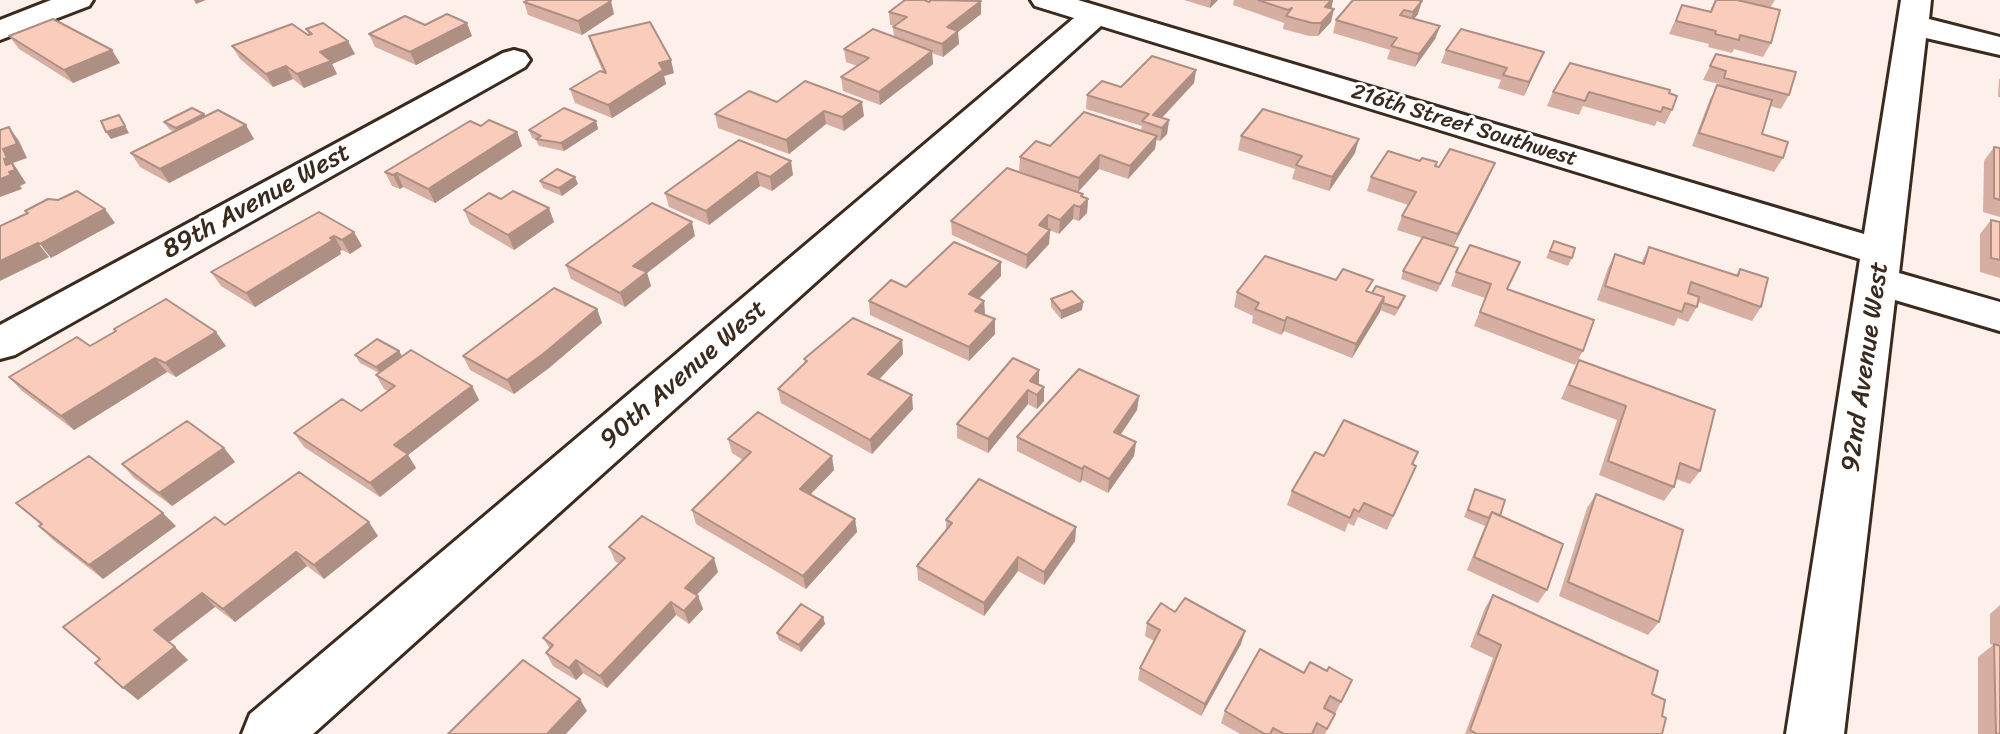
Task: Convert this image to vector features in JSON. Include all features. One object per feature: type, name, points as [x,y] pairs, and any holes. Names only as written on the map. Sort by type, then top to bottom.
[{"type":"street","points":[[0,31],[78,0]]},
{"type":"street","name":"216th Street Southwest","points":[[1046,0],[1880,267],[2000,317]]},
{"type":"street","points":[[1914,13],[2000,46]]},
{"type":"street","name":"92nd Avenue West","points":[[1815,734],[1914,13]]},
{"type":"street","name":"90th Avenue West","points":[[271,734],[1096,15]]},
{"type":"street","name":"89th Avenue West","points":[[0,344],[514,60]]},
{"type":"building","points":[[905,0],[981,1],[947,27],[958,31],[942,44],[893,27],[907,17],[889,12]]},
{"type":"building","points":[[1258,0],[1331,0],[1325,7],[1334,9],[1321,23],[1312,23],[1286,16],[1292,8],[1288,10]]},
{"type":"building","points":[[1353,0],[1422,1],[1413,12],[1404,10],[1400,15],[1440,26],[1419,54],[1391,46],[1397,38],[1336,20]]},
{"type":"building","points":[[1716,0],[1737,0],[1780,10],[1771,43],[1740,35],[1739,40],[1676,21],[1682,5],[1711,12]]},
{"type":"building","points":[[611,1],[578,21],[524,2]]},
{"type":"building","points":[[447,14],[467,23],[410,52],[369,34],[405,16],[425,25]]},
{"type":"building","points":[[53,19],[112,50],[64,70],[9,36]]},
{"type":"building","points":[[650,22],[671,60],[659,63],[663,70],[608,105],[570,89],[600,71],[606,73],[589,36]]},
{"type":"building","points":[[323,23],[348,41],[320,52],[331,61],[297,74],[286,66],[266,74],[232,46],[292,24],[308,35],[312,34],[306,29]]},
{"type":"building","points":[[873,29],[932,51],[879,92],[841,77],[869,58],[844,49]]},
{"type":"building","points":[[1461,29],[1544,52],[1529,82],[1503,75],[1507,68],[1446,50]]},
{"type":"building","points":[[1716,54],[1796,72],[1789,95],[1724,78],[1726,71],[1710,66]]},
{"type":"building","points":[[1152,56],[1196,70],[1153,115],[1169,120],[1162,128],[1142,121],[1149,114],[1087,95],[1102,81],[1121,87]]},
{"type":"building","points":[[1570,63],[1670,90],[1669,93],[1677,96],[1672,110],[1663,107],[1661,112],[1589,92],[1585,101],[1553,92]]},
{"type":"building","points":[[805,81],[862,102],[842,117],[824,111],[786,140],[715,114],[749,91],[777,102]]},
{"type":"building","points":[[1717,85],[1772,100],[1762,134],[1788,142],[1783,158],[1699,133]]},
{"type":"building","points":[[192,108],[204,114],[176,128],[164,122]]},
{"type":"building","points":[[564,108],[596,121],[561,143],[536,139],[541,136],[529,130]]},
{"type":"building","points":[[1263,109],[1359,139],[1332,177],[1296,165],[1302,156],[1241,136]]},
{"type":"building","points":[[218,110],[246,125],[160,169],[131,153]]},
{"type":"building","points":[[1084,112],[1157,136],[1130,166],[1100,155],[1079,178],[1020,157],[1036,141],[1050,146]]},
{"type":"building","points":[[119,115],[125,126],[106,132],[101,121]]},
{"type":"building","points":[[489,120],[517,132],[428,189],[397,173],[385,172],[470,121],[481,126]]},
{"type":"building","points":[[9,127],[17,144],[3,149],[7,158],[4,159],[6,165],[12,163],[15,170],[0,179],[0,130]]},
{"type":"building","points":[[739,140],[791,161],[770,177],[757,172],[706,211],[665,193]]},
{"type":"building","points":[[1994,147],[2000,148],[2000,200],[1994,198]]},
{"type":"building","points":[[1450,149],[1495,163],[1458,234],[1402,216],[1416,192],[1371,177],[1388,151],[1420,161],[1422,158],[1437,162],[1435,166],[1439,167]]},
{"type":"building","points":[[1007,168],[1083,194],[1081,196],[1088,199],[1080,207],[1074,205],[1060,220],[1048,215],[1039,225],[1050,230],[1027,255],[951,221]]},
{"type":"building","points":[[557,169],[575,177],[559,188],[540,181]]},
{"type":"building","points":[[77,191],[105,209],[40,244],[0,261],[0,226],[48,199],[58,200]]},
{"type":"building","points":[[513,191],[549,208],[508,235],[464,210],[489,193],[501,199]]},
{"type":"building","points":[[652,203],[692,222],[633,266],[647,272],[620,293],[566,265]]},
{"type":"building","points":[[319,212],[354,232],[342,240],[334,236],[330,238],[333,240],[246,293],[211,272]]},
{"type":"building","points":[[1991,220],[2000,222],[2000,260],[1991,258]]},
{"type":"building","points":[[1423,237],[1458,248],[1440,284],[1403,271]]},
{"type":"building","points":[[1554,241],[1575,248],[1572,258],[1550,251]]},
{"type":"building","points":[[954,242],[1001,262],[969,294],[984,301],[975,311],[995,319],[969,347],[869,301],[891,280],[906,287]]},
{"type":"building","points":[[1470,245],[1520,262],[1507,289],[1594,320],[1583,351],[1480,312],[1491,284],[1456,272]]},
{"type":"building","points":[[1649,247],[1738,276],[1740,269],[1768,278],[1761,307],[1691,282],[1688,293],[1699,297],[1697,307],[1685,303],[1682,312],[1605,286],[1615,254],[1644,264]]},
{"type":"building","points":[[1265,256],[1336,280],[1343,269],[1373,280],[1366,291],[1384,297],[1356,344],[1287,317],[1285,321],[1255,309],[1259,303],[1237,292]]},
{"type":"building","points":[[1376,286],[1405,296],[1398,308],[1383,303],[1384,297],[1372,293]]},
{"type":"building","points":[[554,288],[597,309],[507,380],[463,356]]},
{"type":"building","points":[[1072,291],[1083,302],[1061,311],[1051,299]]},
{"type":"building","points":[[166,299],[216,332],[165,363],[155,358],[61,416],[9,377],[77,337],[90,346]]},
{"type":"building","points":[[853,318],[902,340],[868,374],[912,395],[870,440],[778,389],[807,361],[804,359]]},
{"type":"building","points":[[377,339],[399,351],[376,367],[355,355]]},
{"type":"building","points":[[411,350],[472,386],[394,445],[408,454],[370,483],[294,433],[342,399],[361,411],[395,386],[376,375]]},
{"type":"building","points":[[1013,358],[1039,370],[1030,381],[1044,387],[1037,395],[1028,390],[988,439],[957,424]]},
{"type":"building","points":[[1579,360],[1715,410],[1700,471],[1680,463],[1674,487],[1608,461],[1626,406],[1569,385]]},
{"type":"building","points":[[1079,369],[1139,396],[1114,432],[1136,442],[1109,479],[1017,437]]},
{"type":"building","points":[[758,412],[832,456],[800,489],[855,519],[803,576],[692,510],[751,452],[728,439]]},
{"type":"building","points":[[1344,420],[1418,452],[1412,464],[1416,466],[1393,516],[1364,503],[1359,512],[1354,509],[1350,518],[1292,491],[1315,452],[1324,456]]},
{"type":"building","points":[[187,421],[224,448],[159,493],[122,464]]},
{"type":"building","points":[[89,456],[163,513],[89,565],[39,526],[42,524],[16,503]]},
{"type":"building","points":[[299,472],[369,522],[314,565],[296,552],[223,609],[202,593],[154,630],[175,647],[123,688],[95,663],[100,659],[63,627],[215,517],[225,525]]},
{"type":"building","points":[[979,479],[1076,527],[1044,572],[1018,557],[984,603],[917,566],[952,523],[946,520]]},
{"type":"building","points":[[1475,489],[1505,500],[1500,516],[1492,512],[1489,518],[1468,510]]},
{"type":"building","points":[[1596,494],[1683,530],[1659,622],[1568,582]]},
{"type":"building","points":[[1492,512],[1563,544],[1547,590],[1474,557]]},
{"type":"building","points":[[642,516],[714,558],[685,588],[698,596],[684,611],[671,602],[600,676],[576,660],[569,668],[546,653],[553,645],[543,638],[625,558],[609,547]]},
{"type":"building","points":[[1493,595],[1658,671],[1652,694],[1665,700],[1662,716],[1666,718],[1662,734],[1477,734],[1470,730],[1501,645],[1478,634]]},
{"type":"building","points":[[1185,598],[1245,631],[1205,704],[1140,668],[1160,630],[1147,623],[1161,603],[1175,612]]},
{"type":"building","points":[[801,604],[823,617],[799,645],[777,633]]},
{"type":"building","points":[[1994,644],[2000,646],[2000,734],[1996,734]]},
{"type":"building","points":[[1260,649],[1304,673],[1310,662],[1327,671],[1329,667],[1352,680],[1341,702],[1330,696],[1324,708],[1335,714],[1327,729],[1317,723],[1312,734],[1284,734],[1273,728],[1270,734],[1265,734],[1225,711]]},
{"type":"building","points":[[523,660],[580,699],[547,734],[448,734]]}]
